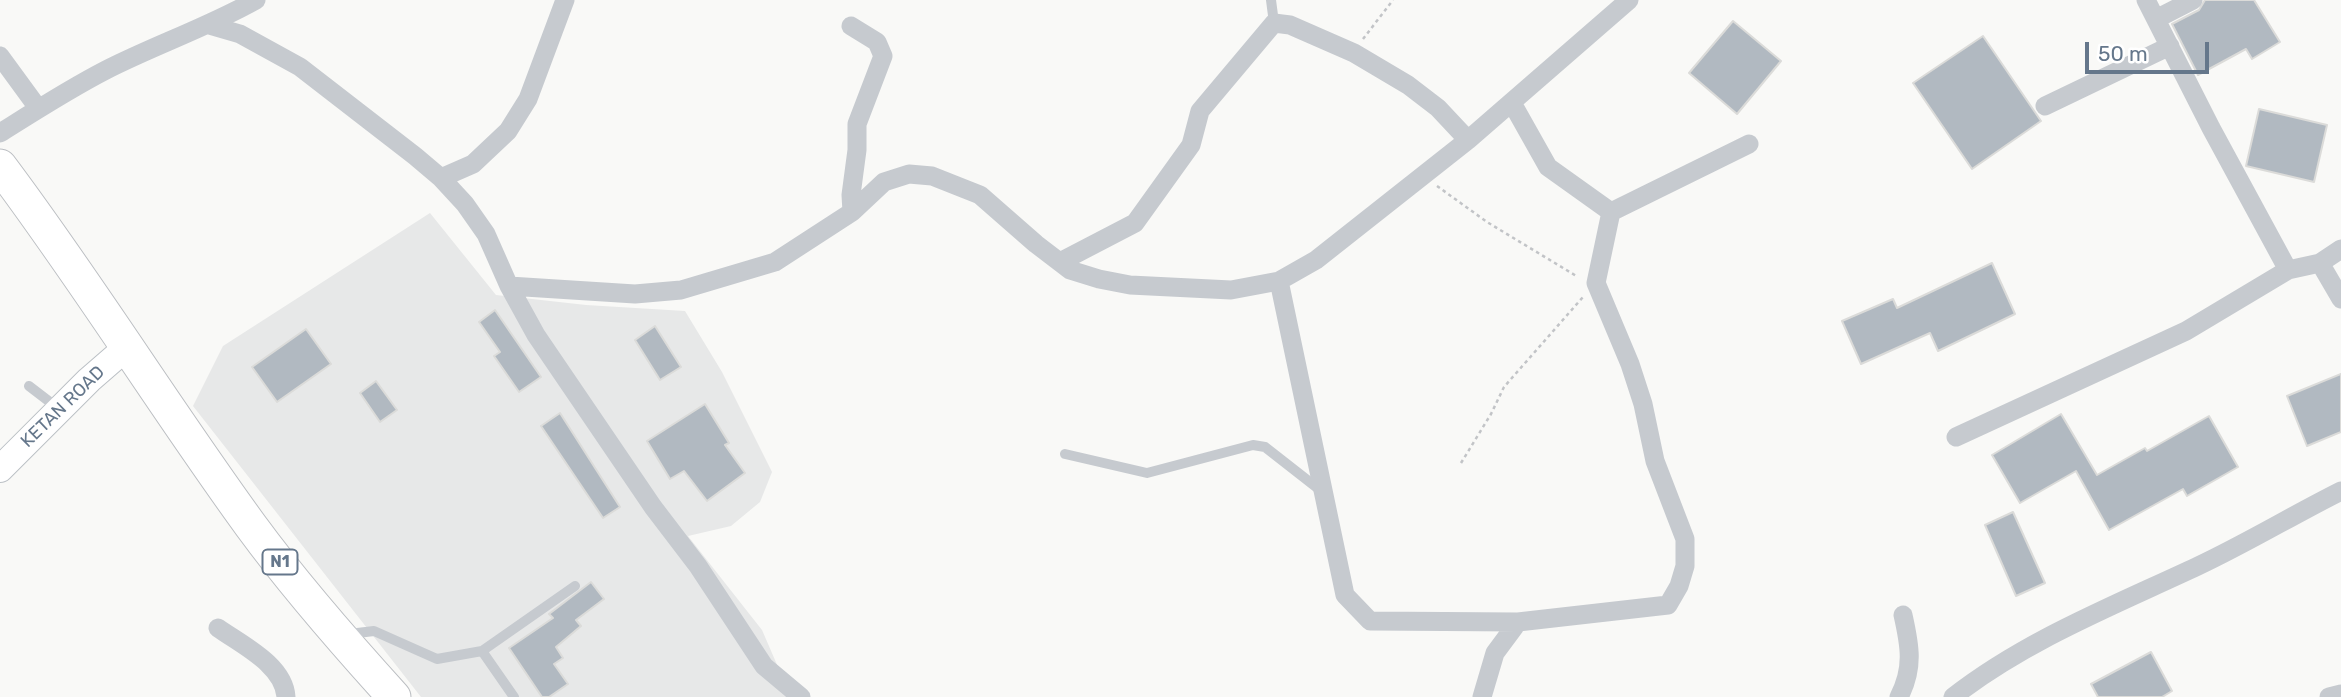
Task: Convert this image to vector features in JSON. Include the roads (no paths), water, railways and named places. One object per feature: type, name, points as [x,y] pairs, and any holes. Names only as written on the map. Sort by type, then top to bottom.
[{"type":"highway","name":"N1","points":[[3,175],[89,288],[252,528],[338,635],[394,697]]},
{"type":"street","points":[[0,133],[106,70],[209,25],[256,0]]},
{"type":"street","points":[[441,178],[473,164],[508,131],[528,99],[565,0]]},
{"type":"street","points":[[509,286],[635,294],[681,290],[775,262],[852,212],[884,182],[909,174],[932,176],[980,195],[1070,270],[1130,285],[1231,290],[1279,281],[1316,260],[1468,140],[1629,0]]},
{"type":"street","points":[[2146,0],[2288,270]]},
{"type":"street","points":[[2156,19],[2193,0]]},
{"type":"street","points":[[1060,262],[1135,223],[1191,145],[1200,110],[1274,23],[1290,25],[1353,53],[1408,85],[1438,108],[1468,140]]},
{"type":"street","points":[[209,25],[240,34],[300,67],[441,178],[466,204],[486,234],[509,286],[536,335],[653,507],[698,566],[764,666],[802,697]]},
{"type":"street","points":[[851,26],[877,42],[883,56],[857,124],[852,212]]},
{"type":"street","points":[[2045,106],[2170,46]]},
{"type":"street","points":[[0,56],[38,108]]},
{"type":"street","points":[[1512,103],[1548,167],[1611,212]]},
{"type":"street","points":[[1279,281],[1345,595],[1370,621],[1518,622],[1668,605],[1679,586],[1685,566],[1685,539],[1655,461],[1643,404],[1630,364],[1593,282],[1611,212],[1749,144]]},
{"type":"street","points":[[1956,437],[2186,331],[2288,270],[2320,263],[2341,249]]},
{"type":"street","points":[[2320,263],[2341,299]]},
{"type":"street","name":"KETAN ROAD","points":[[0,469],[127,347]]},
{"type":"street","points":[[1953,697],[1985,671],[2041,641],[2244,544],[2341,491]]},
{"type":"street","points":[[1899,697],[1910,672],[1909,642],[1903,615]]},
{"type":"street","points":[[1482,697],[1495,653],[1518,622]]},
{"type":"street","points":[[218,628],[268,664],[279,676],[286,689],[286,697]]},
{"type":"street","points":[[2329,697],[2341,694]]},
{"type":"lane","points":[[1271,0],[1274,23]]},
{"type":"lane","points":[[29,386],[60,409]]},
{"type":"lane","points":[[1065,454],[1147,473],[1253,445],[1265,447],[1324,492]]},
{"type":"lane","points":[[338,635],[374,631],[437,659],[482,651],[575,586]]},
{"type":"lane","points":[[482,651],[514,697]]}]
